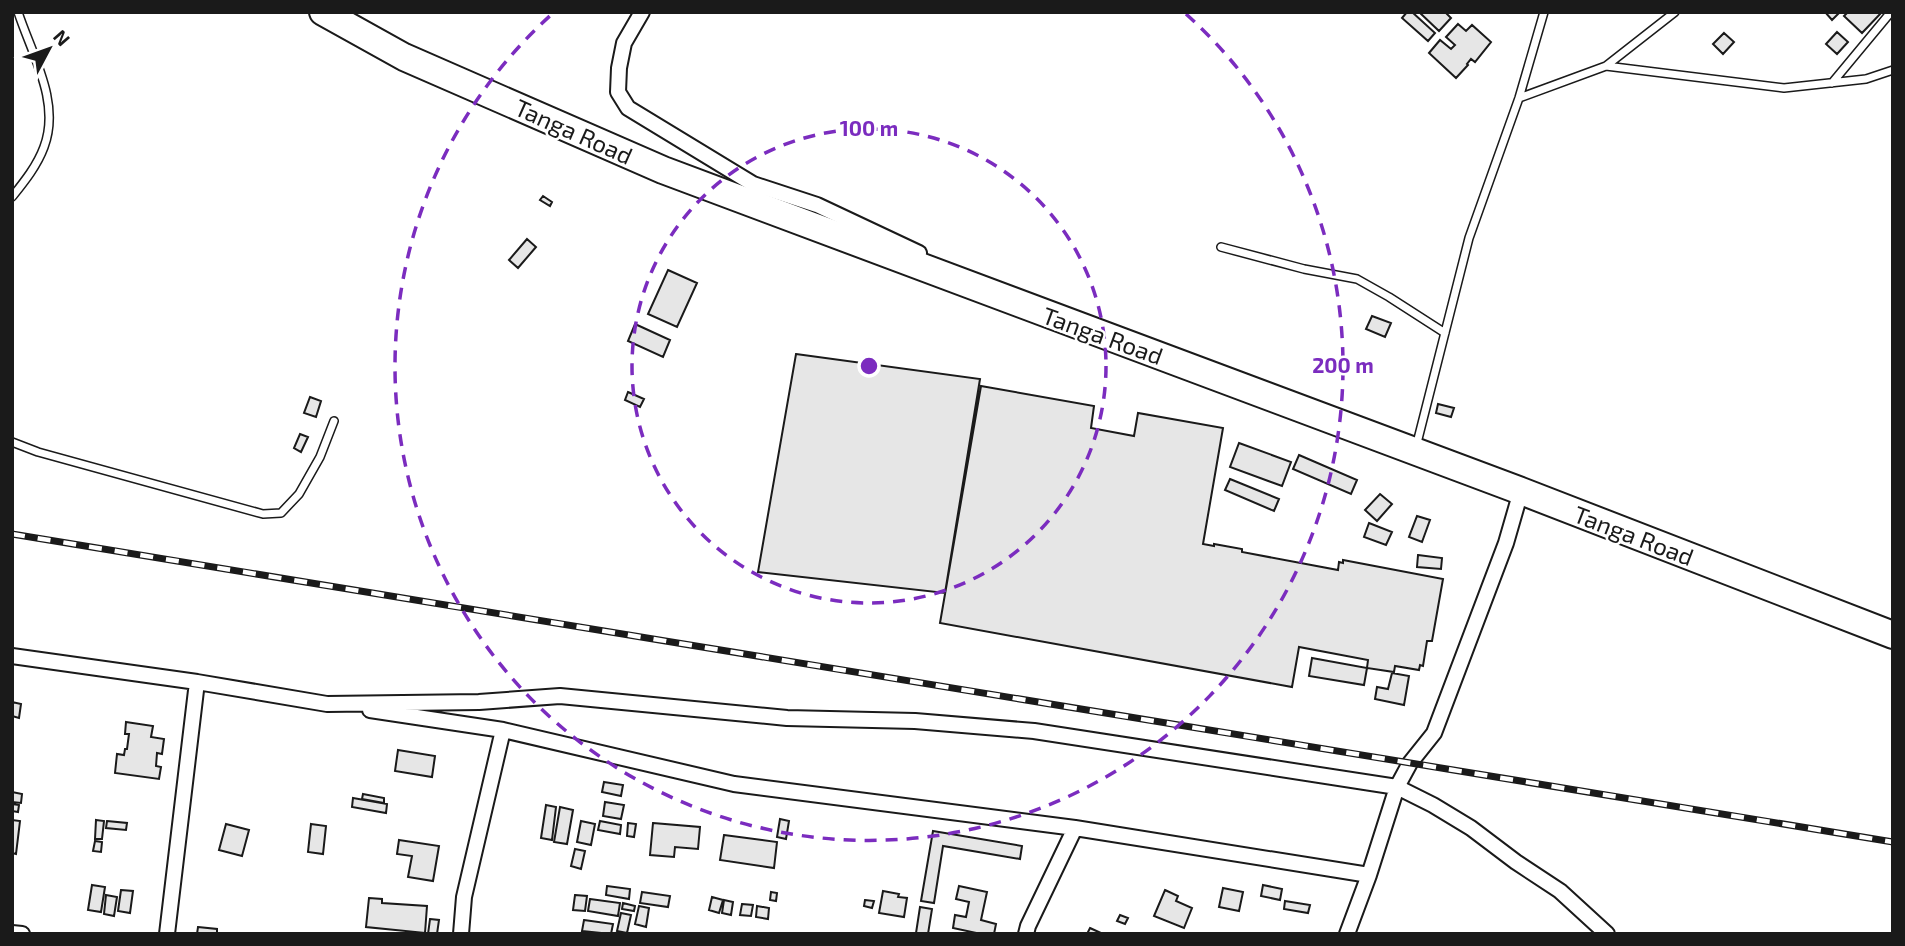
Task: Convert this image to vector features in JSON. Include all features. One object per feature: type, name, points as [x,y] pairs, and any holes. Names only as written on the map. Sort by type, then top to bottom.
[{"type":"highway","name":"Tanga Road","points":[[323,12],[404,57],[663,170],[1521,491],[1893,635]]},
{"type":"street","points":[[642,12],[624,43],[619,68],[618,92],[628,108],[753,184],[817,205],[919,253],[981,289]]},
{"type":"street","points":[[1347,934],[1397,788],[1410,763],[1434,733],[1506,543],[1521,491]]},
{"type":"street","points":[[12,656],[503,730],[734,784],[1075,828],[1369,875]]},
{"type":"street","points":[[167,934],[197,682]]},
{"type":"street","points":[[327,704],[479,702],[560,696],[787,718],[915,721],[1034,731],[1397,788],[1433,804],[1471,828],[1560,891],[1607,934]]},
{"type":"street","points":[[461,934],[464,897],[503,730]]},
{"type":"street","points":[[1026,934],[1075,828]]},
{"type":"street","points":[[12,933],[22,934]]},
{"type":"lane","points":[[12,197],[31,172],[44,146],[50,111],[41,72],[18,12]]},
{"type":"lane","points":[[1415,452],[1469,238],[1519,98],[1544,12]]},
{"type":"lane","points":[[1519,98],[1606,66],[1675,12]]},
{"type":"lane","points":[[1832,83],[1891,12]]},
{"type":"lane","points":[[1606,66],[1784,88],[1866,79],[1893,70]]},
{"type":"lane","points":[[1221,247],[1304,269],[1357,279],[1445,333]]},
{"type":"lane","points":[[12,442],[38,452],[264,514],[281,513],[299,494],[320,457],[334,421]]},
{"type":"building","points":[[1407,12],[1412,12],[1435,33],[1428,41],[1402,18]]},
{"type":"building","points":[[1419,12],[1445,12],[1451,18],[1439,31]]},
{"type":"building","points":[[1825,12],[1840,12],[1832,20]]},
{"type":"building","points":[[1848,12],[1882,12],[1862,33],[1844,16]]},
{"type":"building","points":[[1458,24],[1466,31],[1472,25],[1491,42],[1475,62],[1471,59],[1456,78],[1429,53],[1440,40],[1451,49],[1455,45],[1446,37]]},
{"type":"building","points":[[1837,32],[1848,42],[1837,54],[1826,44]]},
{"type":"building","points":[[1724,33],[1734,42],[1723,54],[1713,44]]},
{"type":"building","points":[[543,196],[552,202],[550,206],[540,200]]},
{"type":"building","points":[[527,239],[536,247],[518,268],[509,260]]},
{"type":"building","points":[[668,270],[697,283],[677,327],[648,314]]},
{"type":"building","points":[[1372,316],[1391,323],[1385,337],[1366,329]]},
{"type":"building","points":[[635,324],[670,340],[663,357],[628,341]]},
{"type":"building","points":[[796,354],[980,379],[945,593],[758,572]]},
{"type":"building","points":[[981,386],[1094,406],[1091,428],[1134,436],[1138,413],[1223,428],[1203,544],[1242,549],[1242,552],[1338,570],[1339,562],[1343,563],[1343,560],[1443,579],[1432,641],[1427,641],[1423,666],[1420,665],[1419,670],[1395,666],[1394,672],[1367,668],[1368,660],[1299,647],[1292,687],[940,623]]},
{"type":"building","points":[[628,392],[644,399],[640,407],[625,400]]},
{"type":"building","points":[[310,397],[321,401],[316,417],[304,413]]},
{"type":"building","points":[[1438,404],[1454,408],[1451,417],[1436,413]]},
{"type":"building","points":[[300,434],[308,437],[301,452],[294,448]]},
{"type":"building","points":[[1239,443],[1291,462],[1282,486],[1230,467]]},
{"type":"building","points":[[1299,455],[1357,480],[1351,494],[1293,469]]},
{"type":"building","points":[[1230,479],[1279,499],[1274,511],[1225,490]]},
{"type":"building","points":[[1380,494],[1392,504],[1377,521],[1365,510]]},
{"type":"building","points":[[1417,516],[1430,520],[1422,542],[1409,537]]},
{"type":"building","points":[[1369,523],[1392,532],[1386,545],[1364,537]]},
{"type":"building","points":[[1418,555],[1442,558],[1441,569],[1417,567]]},
{"type":"building","points":[[1312,658],[1367,668],[1364,685],[1309,676]]},
{"type":"building","points":[[1392,673],[1409,676],[1404,705],[1375,699],[1377,687],[1388,689]]},
{"type":"building","points":[[12,702],[21,704],[19,718],[12,716]]},
{"type":"building","points":[[126,722],[153,726],[151,737],[164,739],[162,754],[157,753],[156,766],[161,767],[159,779],[115,773],[117,754],[124,755],[127,749],[129,734],[125,734]]},
{"type":"building","points":[[398,750],[435,756],[432,777],[395,771]]},
{"type":"building","points":[[604,782],[623,785],[621,796],[602,792]]},
{"type":"building","points":[[12,792],[22,794],[21,803],[12,802]]},
{"type":"building","points":[[363,794],[384,798],[384,803],[362,799]]},
{"type":"building","points":[[353,798],[387,804],[386,813],[352,807]]},
{"type":"building","points":[[605,802],[624,805],[621,819],[603,816]]},
{"type":"building","points":[[12,804],[19,805],[18,812],[12,811]]},
{"type":"building","points":[[546,805],[556,807],[552,840],[541,838]]},
{"type":"building","points":[[560,807],[573,810],[567,844],[554,842]]},
{"type":"building","points":[[780,819],[789,821],[786,839],[777,837]]},
{"type":"building","points":[[12,820],[20,821],[16,854],[12,853]]},
{"type":"building","points":[[96,820],[104,821],[102,839],[95,839]]},
{"type":"building","points":[[107,821],[127,823],[126,830],[106,828]]},
{"type":"building","points":[[581,821],[595,824],[591,845],[577,842]]},
{"type":"building","points":[[600,821],[621,825],[620,834],[598,830]]},
{"type":"building","points":[[628,823],[636,824],[634,837],[627,836]]},
{"type":"building","points":[[653,823],[700,827],[698,849],[675,847],[674,857],[650,855]]},
{"type":"building","points":[[226,824],[249,830],[242,856],[219,850]]},
{"type":"building","points":[[311,824],[326,826],[323,854],[308,852]]},
{"type":"building","points":[[933,831],[1022,846],[1020,859],[943,846],[934,903],[921,901]]},
{"type":"building","points":[[724,835],[777,842],[774,868],[720,860]]},
{"type":"building","points":[[399,840],[439,846],[433,881],[408,877],[412,856],[397,854]]},
{"type":"building","points":[[95,841],[102,842],[101,852],[93,851]]},
{"type":"building","points":[[575,849],[585,851],[581,869],[571,866]]},
{"type":"building","points":[[92,885],[105,887],[101,912],[88,910]]},
{"type":"building","points":[[1263,885],[1282,889],[1280,900],[1261,896]]},
{"type":"building","points":[[607,886],[630,889],[629,899],[606,895]]},
{"type":"building","points":[[959,886],[987,892],[981,920],[996,924],[994,934],[953,928],[955,915],[966,917],[969,902],[956,899]]},
{"type":"building","points":[[1223,888],[1243,892],[1239,911],[1219,907]]},
{"type":"building","points":[[121,890],[133,891],[130,913],[118,911]]},
{"type":"building","points":[[1165,890],[1178,896],[1176,901],[1192,908],[1184,928],[1154,916]]},
{"type":"building","points":[[883,891],[907,898],[904,917],[879,913]]},
{"type":"building","points":[[642,892],[670,896],[668,907],[640,903]]},
{"type":"building","points":[[771,892],[777,893],[776,901],[770,900]]},
{"type":"building","points":[[106,895],[117,897],[114,916],[104,914]]},
{"type":"building","points":[[575,895],[587,896],[585,911],[573,910]]},
{"type":"building","points":[[712,897],[723,900],[719,913],[709,910]]},
{"type":"building","points":[[369,898],[382,899],[382,903],[427,906],[425,933],[366,927]]},
{"type":"building","points":[[590,899],[620,903],[618,916],[588,911]]},
{"type":"building","points":[[724,900],[733,902],[731,915],[722,913]]},
{"type":"building","points":[[865,900],[874,901],[872,908],[864,906]]},
{"type":"building","points":[[1285,901],[1310,905],[1308,913],[1284,909]]},
{"type":"building","points":[[623,903],[635,906],[634,911],[622,909]]},
{"type":"building","points":[[742,904],[753,905],[751,916],[740,915]]},
{"type":"building","points":[[639,906],[649,908],[646,927],[635,924]]},
{"type":"building","points":[[757,906],[769,908],[768,919],[756,917]]},
{"type":"building","points":[[920,907],[932,909],[928,934],[916,933]]},
{"type":"building","points":[[621,913],[631,915],[627,933],[617,931]]},
{"type":"building","points":[[1120,915],[1128,918],[1125,924],[1117,921]]},
{"type":"building","points":[[430,919],[439,920],[437,934],[428,934]]},
{"type":"building","points":[[584,920],[613,924],[611,934],[582,931]]},
{"type":"building","points":[[198,927],[217,929],[217,934],[197,934]]},
{"type":"building","points":[[1090,928],[1103,934],[1087,934]]},
{"type":"railway","points":[[12,534],[1893,842]]}]
